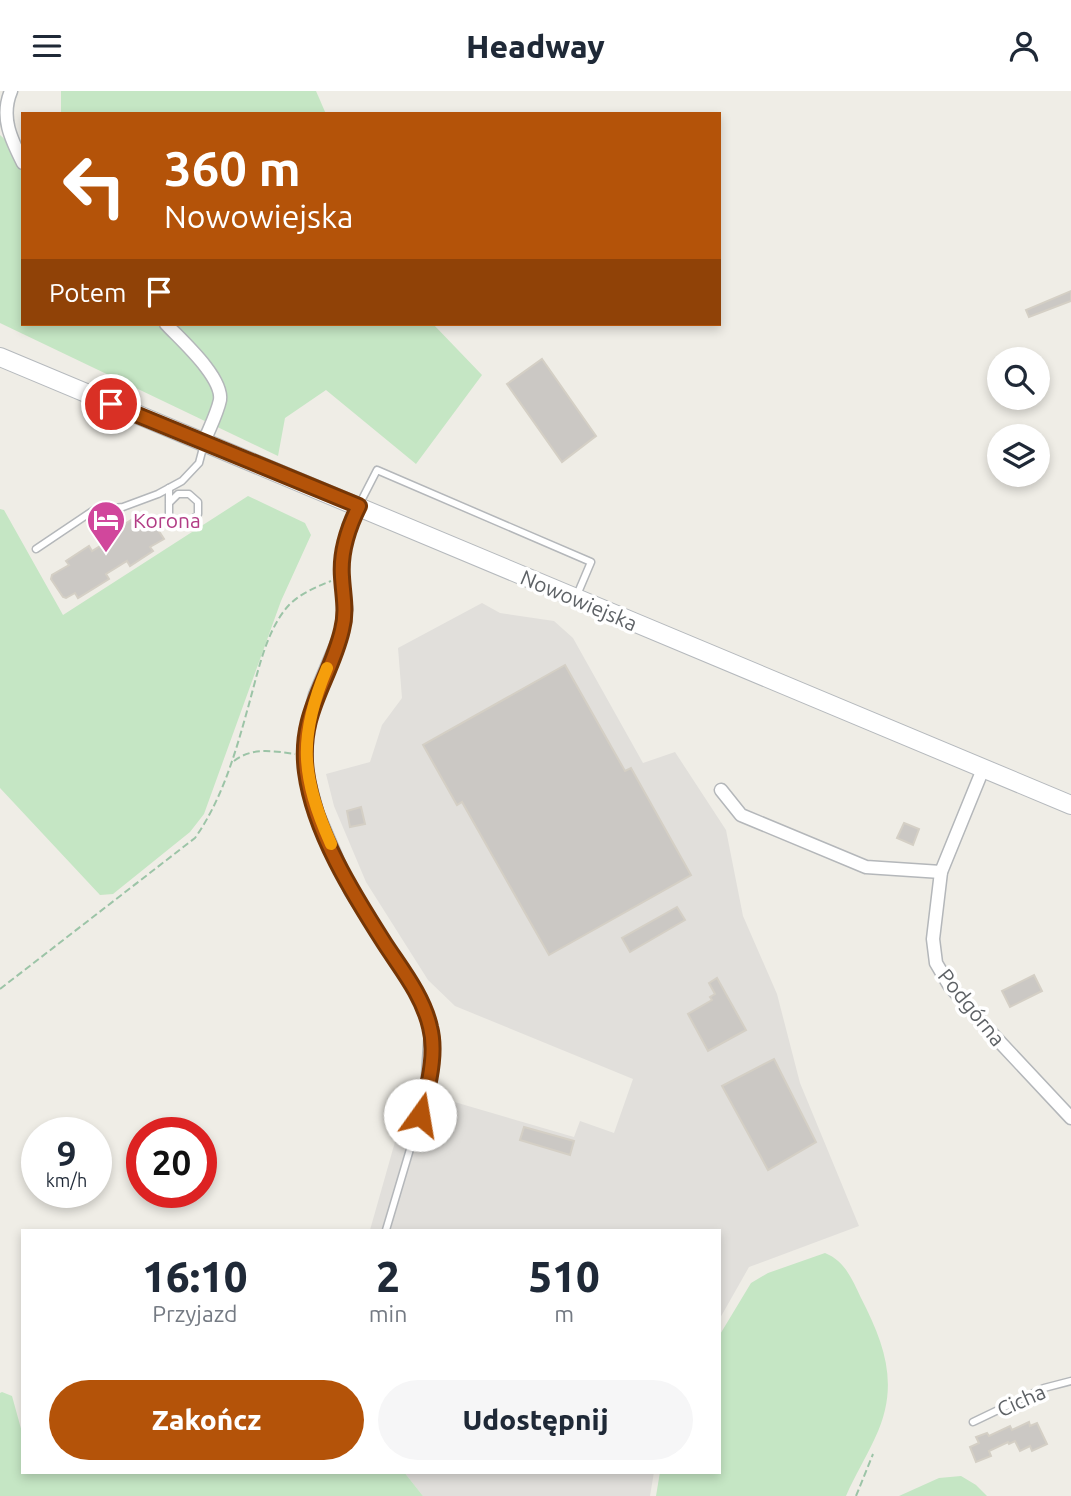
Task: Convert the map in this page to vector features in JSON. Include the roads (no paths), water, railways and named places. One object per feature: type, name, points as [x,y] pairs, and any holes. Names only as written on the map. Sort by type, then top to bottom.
[{"type":"main road","name":"Nowowiejska","points":[[0,357],[1071,805]]},
{"type":"street","points":[[11,91],[6,102],[7,130],[21,159]]},
{"type":"street","points":[[168,326],[211,373],[220,393],[220,401],[204,442]]},
{"type":"street","points":[[359,506],[349,525],[343,550],[342,577],[346,609],[342,631],[315,695],[307,727],[306,771],[317,813],[351,892],[422,1001],[431,1030],[427,1093]]},
{"type":"street","name":"Podgórna","points":[[983,769],[941,873],[933,939],[936,963],[950,985],[983,1024],[1071,1118]]},
{"type":"street","points":[[721,790],[741,815],[866,867],[941,873]]},
{"type":"lane","points":[[36,549],[94,510],[123,507],[182,481],[199,463],[204,442]]},
{"type":"lane","points":[[359,506],[377,470],[591,562],[576,599]]},
{"type":"lane","points":[[169,488],[169,515],[178,523],[190,522],[198,514],[198,502],[189,494],[182,481]]},
{"type":"lane","points":[[169,503],[177,494],[189,494]]},
{"type":"lane","points":[[386,1229],[427,1093]]},
{"type":"lane","name":"Cicha","points":[[973,1422],[1044,1388],[1071,1381]]},
{"type":"place","name":"Korona","points":[[106,554]]}]
